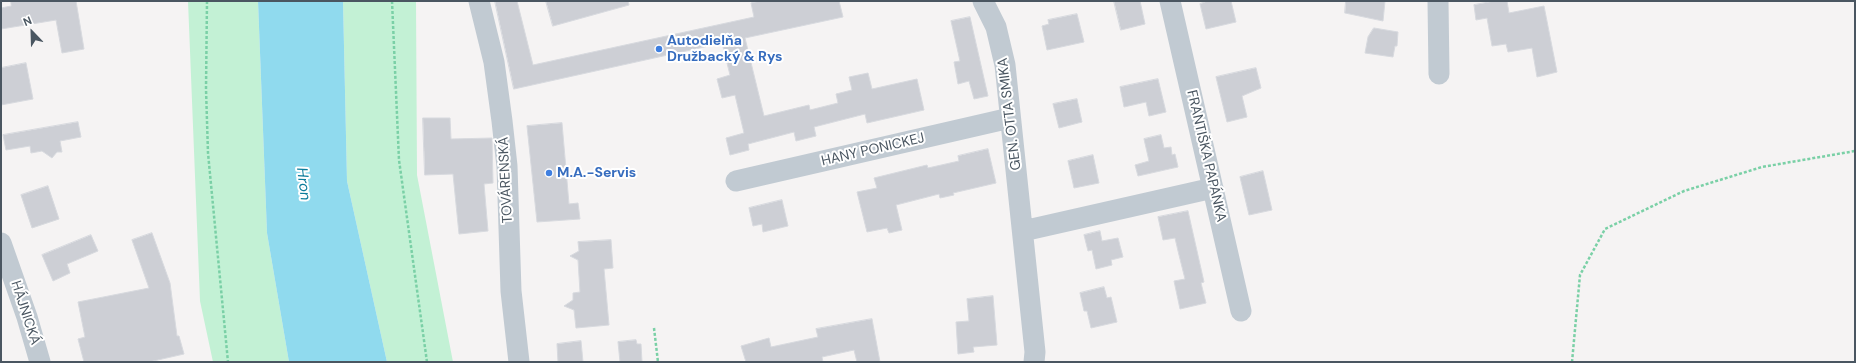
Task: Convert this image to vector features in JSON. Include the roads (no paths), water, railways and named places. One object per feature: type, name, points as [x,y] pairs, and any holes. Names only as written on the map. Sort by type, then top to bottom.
[{"type":"street","name":"TOVÁRENSKÁ","points":[[479,1],[494,62],[507,166],[511,292],[518,362]]},
{"type":"street","name":"GEN. OTTA SMIKA","points":[[983,1],[996,27],[1001,45],[1023,231],[1031,359]]},
{"type":"street","name":"FRANTIŠKA PAPÁNKA","points":[[1170,1],[1241,310]]},
{"type":"street","points":[[1438,1],[1439,74]]},
{"type":"street","name":"HANY PONICKEJ","points":[[736,181],[1010,118]]},
{"type":"street","points":[[1023,231],[1213,188]]},
{"type":"street","name":"HÁJNICKÁ","points":[[1,242],[27,317],[40,362]]},
{"type":"water","name":"Hron","points":[[258,1],[343,1],[347,181],[387,362],[289,362],[267,233]]},
{"type":"place","name":"Autodielňa Družbacký & Rys","points":[[659,49]]},
{"type":"place","name":"M.A.-Servis","points":[[549,173]]}]
